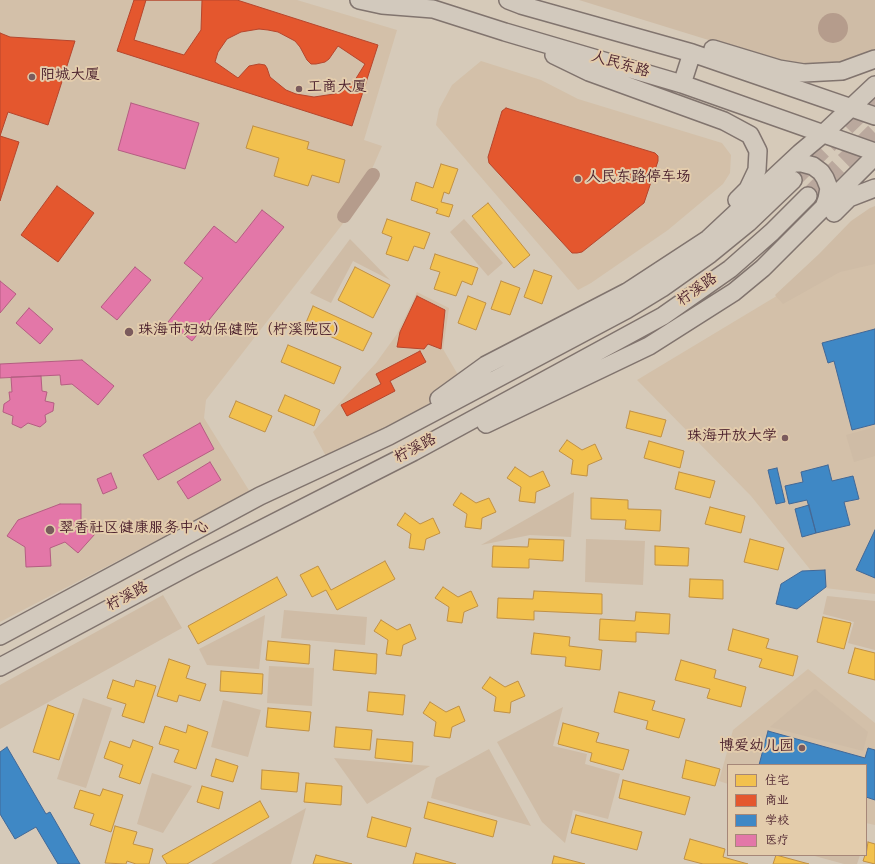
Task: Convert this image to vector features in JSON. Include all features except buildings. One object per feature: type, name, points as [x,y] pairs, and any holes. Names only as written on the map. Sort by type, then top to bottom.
[{"type":"main road","name":"人民东路","points":[[359,0],[382,5],[433,9],[505,32],[682,84],[875,152]]},
{"type":"main road","points":[[408,0],[433,9]]},
{"type":"main road","points":[[515,2],[692,54],[875,116]]},
{"type":"main road","points":[[515,2],[575,9],[779,69],[804,73],[842,71],[875,59]]},
{"type":"main road","points":[[505,32],[590,72],[724,121],[750,134],[758,151],[757,170],[748,189],[714,221],[627,292]]},
{"type":"main road","points":[[682,84],[692,54]]},
{"type":"main road","points":[[389,436],[486,365],[627,292],[708,240],[788,174],[824,133],[875,85]]},
{"type":"main road","points":[[413,452],[471,431],[649,346],[734,292],[763,268],[875,156]]},
{"type":"main road","points":[[788,174],[794,164],[802,163],[810,165],[821,172],[829,188],[824,207]]},
{"type":"main road","name":"柠溪路","points":[[1,636],[260,496],[389,436],[626,310],[662,288],[710,254],[748,223],[788,174]]},
{"type":"main road","points":[[763,268],[801,245],[849,198],[875,188]]},
{"type":"main road","name":"柠溪路","points":[[0,667],[191,565],[413,452],[663,316],[730,269],[772,232],[808,196]]},
{"type":"main road","points":[[56,606],[69,630]]},
{"type":"shaded area","name":"珠海市妇幼保健院（柠溪院区）","points":[[0,0],[297,0],[397,30],[364,140],[382,146],[355,208],[206,400],[204,418],[250,492],[0,622]]},
{"type":"shaded area","points":[[579,0],[875,0],[875,50],[847,64],[820,67],[783,63]]},
{"type":"shaded area","points":[[833,13],[844,17],[848,28],[844,39],[833,43],[822,39],[818,28],[822,17]]},
{"type":"shaded area","points":[[481,61],[541,80],[578,99],[722,143],[731,155],[730,173],[723,184],[668,230],[591,283],[578,290],[436,125],[439,109],[452,85]]},
{"type":"shaded area","points":[[875,206],[875,264],[840,272],[783,304],[775,295],[819,254],[851,221]]},
{"type":"shaded area","name":"珠海开放大学","points":[[875,210],[875,594],[825,588],[751,496],[637,380],[775,297],[869,213]]},
{"type":"shaded area","points":[[464,219],[503,263],[488,276],[450,232]]},
{"type":"shaded area","points":[[350,239],[390,280],[353,261],[331,303],[310,293]]},
{"type":"shaded area","points":[[417,292],[449,308],[443,349],[461,380],[387,434],[328,460],[313,432],[376,363],[397,334]]},
{"type":"shaded area","points":[[875,427],[875,456],[854,462],[846,435]]},
{"type":"shaded area","points":[[574,492],[571,537],[530,535],[481,545]]},
{"type":"shaded area","points":[[586,539],[645,541],[643,585],[585,582]]},
{"type":"shaded area","points":[[163,595],[182,628],[0,729],[0,685]]},
{"type":"shaded area","points":[[827,596],[875,601],[875,650],[848,643],[854,622],[823,614]]},
{"type":"shaded area","points":[[284,610],[367,617],[365,645],[281,638]]},
{"type":"shaded area","points":[[265,615],[259,669],[207,665],[199,649]]},
{"type":"shaded area","points":[[269,666],[314,668],[312,706],[267,703]]},
{"type":"shaded area","name":"博爱幼儿园","points":[[808,669],[875,723],[875,825],[867,823],[867,764],[727,764],[727,784],[719,781],[733,730]]},
{"type":"shaded area","points":[[815,689],[868,732],[863,751],[770,727]]},
{"type":"shaded area","points":[[83,698],[112,708],[86,788],[57,779]]},
{"type":"shaded area","points":[[223,700],[261,710],[248,757],[211,747]]},
{"type":"shaded area","points":[[563,707],[553,746],[587,754],[585,764],[620,774],[608,819],[573,810],[565,843],[542,822],[497,742]]},
{"type":"shaded area","points":[[489,749],[531,826],[431,798],[436,778]]},
{"type":"shaded area","points":[[334,758],[430,766],[367,804]]},
{"type":"shaded area","points":[[152,773],[192,786],[163,833],[137,824]]},
{"type":"shaded area","points":[[306,808],[291,864],[211,864]]},
{"type":"shaded area","points":[[815,856],[860,856],[857,864],[844,864]]},
{"type":"waterway","points":[[344,216],[373,175]]},
{"type":"tunnel","points":[[793,180],[875,99]]},
{"type":"tunnel","points":[[808,196],[875,131]]},
{"type":"place","name":"阳城大厦","points":[[32,77]]},
{"type":"place","name":"工商大厦","points":[[299,89]]},
{"type":"place","name":"人民东路停车场","points":[[578,179]]},
{"type":"place","name":"珠海市妇幼保健院（柠溪院区）","points":[[129,332]]},
{"type":"place","name":"珠海开放大学","points":[[785,438]]},
{"type":"place","name":"翠香社区健康服务中心","points":[[50,530]]},
{"type":"place","name":"博爱幼儿园","points":[[802,748]]}]
